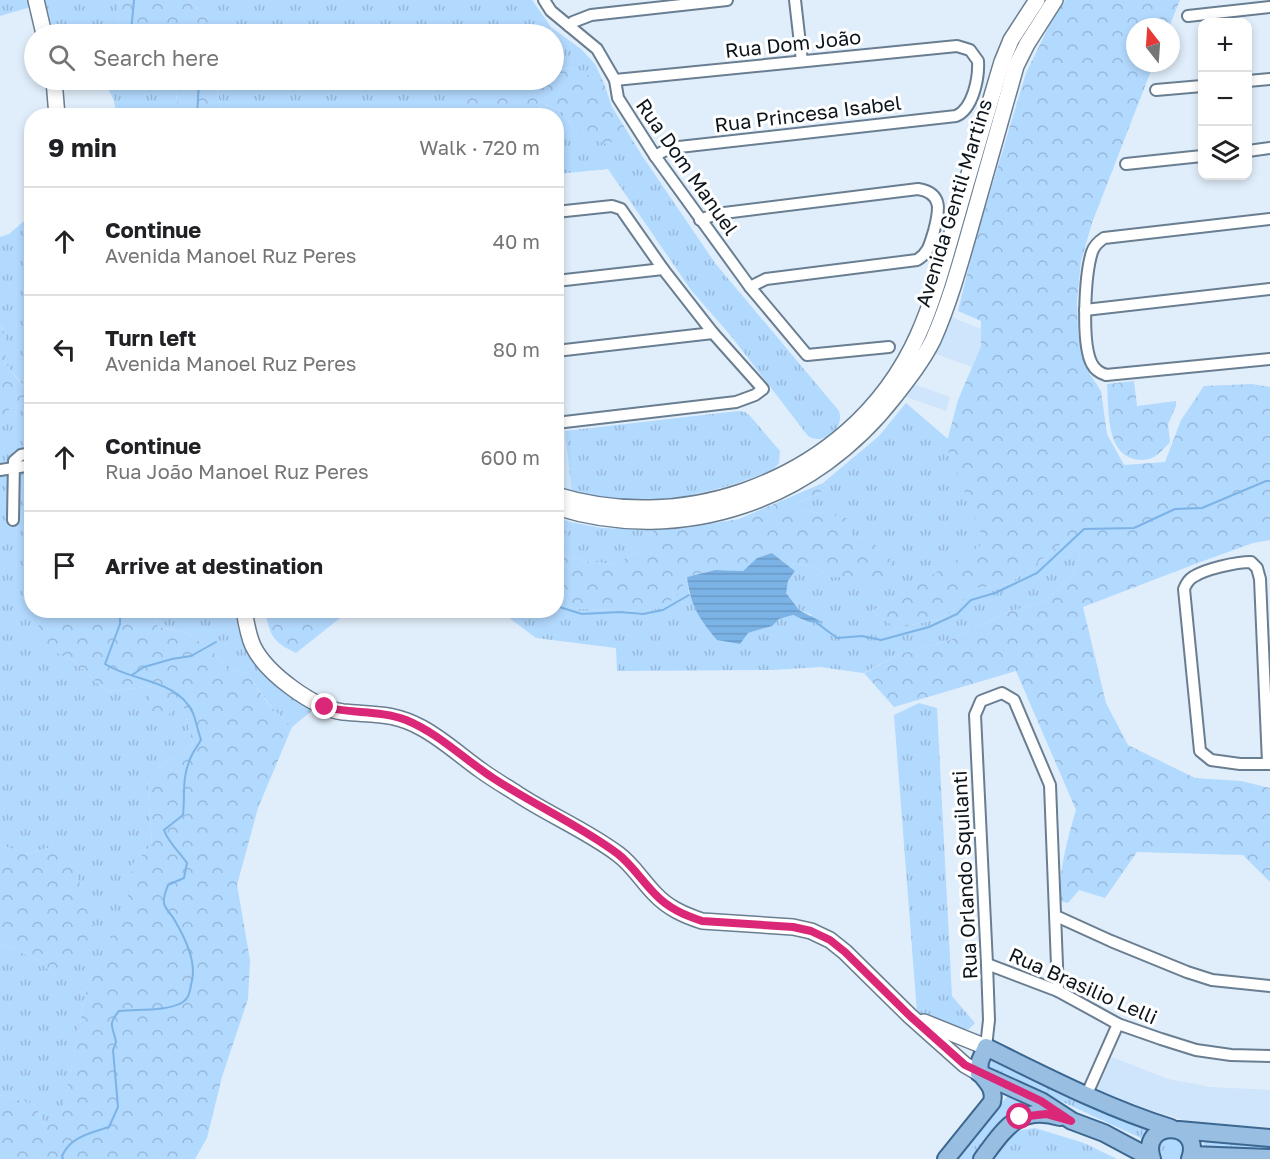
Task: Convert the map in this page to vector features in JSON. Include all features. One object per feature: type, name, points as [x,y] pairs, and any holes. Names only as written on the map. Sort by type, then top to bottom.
[{"type":"main road","points":[[36,0],[42,24]]},
{"type":"main road","name":"Avenida Gentil Martins","points":[[869,419],[918,336],[934,293],[1002,62],[1011,40],[1037,0]]},
{"type":"main road","name":"Avenida Gentil Martins","points":[[564,510],[580,515],[617,521],[661,522],[733,510],[772,495],[814,466],[836,442],[869,419],[922,361],[933,340],[953,289],[1016,66],[1054,0]]},
{"type":"main road","points":[[55,90],[56,108]]},
{"type":"main road","name":"Avenida Gentil Martins","points":[[564,497],[579,502],[620,507],[654,508],[694,504],[742,492],[814,466]]},
{"type":"main road","points":[[246,618],[254,648],[280,678],[310,699],[342,712],[367,712],[404,719],[424,729],[526,800],[597,839],[621,856],[656,895],[672,908],[689,917],[702,921],[793,927],[811,931],[830,940],[965,1065],[1041,1101],[1071,1121],[1080,1131],[1130,1159]]},
{"type":"main road","points":[[910,1016],[986,1047],[1086,1096],[1140,1119],[1175,1129],[1270,1138]]},
{"type":"main road","points":[[946,1159],[992,1102],[994,1095],[992,1088],[979,1073],[980,1061],[986,1047]]},
{"type":"main road","points":[[982,1159],[1011,1123],[1020,1117],[1046,1114],[1104,1133],[1151,1158]]},
{"type":"main road","points":[[1151,1158],[1149,1147],[1153,1138],[1161,1131],[1175,1129],[1190,1141],[1191,1157],[1270,1158]]},
{"type":"street","name":"Rua Dom Manuel","points":[[544,0],[551,11],[597,49],[615,80],[618,98],[655,156],[750,287],[807,355],[889,347]]},
{"type":"street","points":[[569,26],[591,15],[727,0]]},
{"type":"street","points":[[795,0],[802,61]]},
{"type":"street","points":[[1188,16],[1270,7]]},
{"type":"street","name":"Rua Dom João","points":[[615,80],[957,46],[968,48],[974,53],[979,64],[970,103],[965,111]]},
{"type":"street","points":[[1252,81],[1270,79]]},
{"type":"street","points":[[1156,90],[1198,86]]},
{"type":"street","name":"Rua Princesa Isabel","points":[[655,156],[679,147],[956,116],[965,111]]},
{"type":"street","points":[[1252,150],[1270,148]]},
{"type":"street","points":[[1126,164],[1198,157]]},
{"type":"street","points":[[700,220],[716,214],[918,189],[928,192],[937,202],[939,213],[929,248],[923,256],[914,261],[766,279],[750,287]]},
{"type":"street","points":[[564,211],[612,206],[621,209],[663,269],[713,333],[762,389],[755,395],[736,402],[564,422]]},
{"type":"street","points":[[1270,219],[1111,236],[1100,240],[1092,253],[1085,310],[1089,358],[1094,368],[1100,373],[1113,376],[1270,359]]},
{"type":"street","points":[[564,280],[663,269]]},
{"type":"street","points":[[1085,310],[1270,289]]},
{"type":"street","points":[[564,350],[713,333]]},
{"type":"street","points":[[13,520],[14,460],[24,454]]},
{"type":"street","points":[[0,470],[24,466]]},
{"type":"street","points":[[1251,562],[1257,568],[1260,579],[1269,763],[1232,763],[1211,760],[1200,751],[1198,745],[1196,695],[1184,592],[1187,583],[1195,576],[1233,564],[1251,562]]},
{"type":"street","name":"Rua Orlando Squilanti","points":[[986,1047],[989,1020],[975,715],[981,701],[1002,693],[1014,700],[1050,785],[1056,916]]},
{"type":"street","points":[[1058,991],[1056,916],[1186,972],[1212,980],[1270,986]]},
{"type":"street","name":"Rua Brasilio Lelli","points":[[987,964],[1058,991],[1118,1024],[1196,1050],[1231,1055],[1270,1056]]},
{"type":"street","points":[[1086,1096],[1118,1024]]},
{"type":"shaded area","points":[[947,315],[981,329],[981,346],[972,367],[933,353]]},
{"type":"shaded area","points":[[914,384],[950,397],[946,411],[906,397]]},
{"type":"shaded area","points":[[565,431],[572,494],[564,491]]},
{"type":"shaded area","points":[[772,553],[795,571],[788,581],[786,593],[799,610],[822,622],[810,622],[793,615],[779,619],[772,626],[748,633],[740,644],[717,640],[696,611],[687,577],[715,570],[743,571],[757,558]]},
{"type":"shaded area","points":[[1112,1057],[1168,1079],[1211,1087],[1270,1090],[1270,1128],[1187,1121],[1115,1100],[1096,1092]]},
{"type":"green space","points":[[0,0],[32,0],[34,6],[0,16]]},
{"type":"green space","points":[[45,0],[120,0],[117,15],[120,24],[51,24]]},
{"type":"green space","points":[[120,0],[188,0],[212,22],[212,24],[120,24],[117,15]]},
{"type":"green space","points":[[188,0],[532,0],[549,24],[212,24]]},
{"type":"green space","points":[[1065,0],[1180,0],[1173,18],[1126,18],[1126,72],[1151,72],[1092,223],[1081,261],[1077,300],[1078,334],[1088,371],[1101,391],[1107,434],[1124,465],[1165,462],[1181,420],[1204,386],[1252,384],[1270,387],[1270,540],[1253,543],[1083,607],[1106,703],[1128,745],[1195,778],[1241,781],[1270,788],[1270,882],[1243,855],[1137,852],[1105,898],[1079,890],[1068,903],[1060,901],[1062,866],[1076,810],[1016,671],[894,707],[864,673],[900,654],[950,640],[1008,612],[1043,602],[1071,579],[1080,556],[1073,535],[1009,584],[977,588],[944,618],[897,628],[872,611],[985,543],[946,445],[958,400],[981,346],[981,321],[958,311],[975,242],[1026,73],[1051,22]]},
{"type":"green space","points":[[564,37],[581,49],[595,64],[604,83],[576,69],[564,68]]},
{"type":"green space","points":[[564,68],[576,69],[604,83],[612,107],[643,157],[620,139],[604,144],[573,126],[564,115],[564,108],[554,108],[545,104],[544,108],[467,108],[467,90],[564,90]]},
{"type":"green space","points":[[109,90],[176,90],[177,103],[174,108],[115,108]]},
{"type":"green space","points":[[176,90],[217,90],[221,108],[174,108],[177,103]]},
{"type":"green space","points":[[217,90],[467,90],[467,108],[221,108]]},
{"type":"green space","points":[[564,115],[573,126],[620,138],[643,157],[715,263],[839,411],[839,424],[831,434],[820,439],[808,436],[731,336],[691,290],[608,169],[564,173]]},
{"type":"green space","points":[[24,221],[24,394],[23,385],[4,362],[3,329],[0,326],[0,237],[9,234]]},
{"type":"green space","points":[[0,326],[7,344],[4,362],[24,387],[24,403],[6,411],[6,420],[0,423]]},
{"type":"green space","points":[[1134,381],[1137,406],[1176,401],[1168,424],[1170,442],[1159,454],[1146,460],[1134,459],[1125,455],[1118,448],[1110,428],[1107,384]]},
{"type":"green space","points":[[24,403],[24,449],[14,451],[7,462],[0,464],[0,423],[6,420],[6,411]]},
{"type":"green space","points":[[906,403],[948,439],[947,446],[986,543],[872,611],[897,628],[944,618],[977,588],[1009,584],[1073,535],[1080,556],[1071,579],[1043,602],[1008,612],[950,640],[900,654],[863,673],[820,667],[773,670],[617,671],[616,648],[536,638],[509,618],[564,618],[564,604],[576,608],[615,610],[660,608],[680,591],[687,577],[689,595],[748,633],[772,626],[778,619],[793,615],[805,621],[812,615],[799,610],[785,593],[788,581],[795,571],[784,562],[816,567],[828,577],[847,577],[876,587],[871,542],[851,535],[846,518],[797,509],[796,504],[829,488],[823,483],[879,436]]},
{"type":"green space","points":[[745,412],[751,417],[780,451],[779,463],[773,470],[715,489],[666,499],[626,499],[572,494],[565,431]]},
{"type":"green space","points":[[24,471],[24,618],[40,618],[37,644],[73,660],[107,692],[154,686],[181,697],[193,745],[147,775],[152,845],[133,864],[127,908],[87,988],[61,1120],[45,1125],[34,1104],[0,1095],[0,944],[35,958],[55,975],[51,847],[27,854],[0,845],[0,475]]},
{"type":"green space","points":[[823,483],[829,488],[796,504],[797,509],[847,518],[851,535],[871,542],[889,555],[891,567],[877,588],[847,577],[828,577],[816,567],[784,562],[772,553],[757,558],[743,571],[715,570],[687,577],[676,595],[660,608],[586,609],[564,605],[564,556],[614,564],[641,551],[654,530],[686,528],[739,519]]},
{"type":"green space","points":[[564,520],[570,522],[564,538]]},
{"type":"green space","points":[[570,522],[602,528],[654,530],[641,551],[614,564],[564,556],[564,538]]},
{"type":"green space","points":[[40,618],[156,618],[158,627],[188,633],[218,656],[227,669],[247,673],[269,705],[292,727],[258,808],[237,885],[250,960],[248,999],[222,1077],[207,1138],[195,1159],[0,1159],[0,1095],[34,1104],[45,1125],[61,1119],[87,988],[126,908],[133,864],[152,845],[147,775],[193,745],[181,697],[167,717],[154,719],[146,709],[153,686],[107,692],[73,660],[36,644]]},
{"type":"green space","points":[[156,618],[236,618],[244,644],[260,670],[284,691],[313,710],[292,727],[271,707],[247,673],[227,669],[218,656],[188,633],[158,627]]},
{"type":"green space","points":[[267,618],[340,618],[296,653],[277,641]]},
{"type":"green space","points":[[919,703],[937,708],[952,996],[975,1023],[969,1029],[959,1029],[917,1013],[894,715]]},
{"type":"green space","points":[[0,845],[27,854],[51,847],[73,861],[94,930],[79,962],[55,975],[35,958],[0,944]]},
{"type":"green space","points":[[988,1057],[1151,1128],[1143,1139],[1002,1074],[984,1069]]},
{"type":"green space","points":[[1010,1093],[1046,1108],[1023,1108],[1006,1119],[974,1159],[955,1159]]},
{"type":"green space","points":[[1035,1128],[1084,1143],[1117,1159],[993,1159],[1016,1131]]},
{"type":"green space","points":[[1167,1134],[1186,1141],[1184,1159],[1158,1159],[1156,1145]]},
{"type":"green space","points":[[1205,1137],[1270,1143],[1270,1154],[1202,1152]]},
{"type":"waterway","points":[[132,24],[134,0]]},
{"type":"waterway","points":[[197,108],[198,90]]},
{"type":"waterway","points":[[817,623],[837,638],[862,636],[881,640],[929,627],[957,614],[971,600],[995,593],[1037,573],[1084,529],[1134,528],[1175,509],[1202,508],[1270,481]]},
{"type":"waterway","points":[[564,608],[582,614],[620,612],[643,614],[663,610],[689,595]]},
{"type":"waterway","points":[[63,1159],[62,1156],[75,1140],[109,1127],[118,1107],[113,1050],[116,1042],[112,1026],[115,1016],[119,1011],[161,1009],[183,1002],[189,994],[193,977],[192,959],[186,942],[164,901],[168,885],[184,878],[187,863],[164,830],[183,815],[187,768],[201,740],[193,713],[186,702],[176,694],[166,687],[105,664],[120,624],[120,618]]},
{"type":"waterway","points":[[132,675],[144,667],[191,656],[216,642]]},
{"type":"route","points":[[325,707],[342,712],[367,712],[404,719],[424,729],[526,800],[597,839],[621,856],[656,895],[672,908],[689,917],[702,921],[793,927],[811,931],[830,940],[965,1065],[1041,1101],[1071,1121],[1038,1113],[1020,1117]]}]
